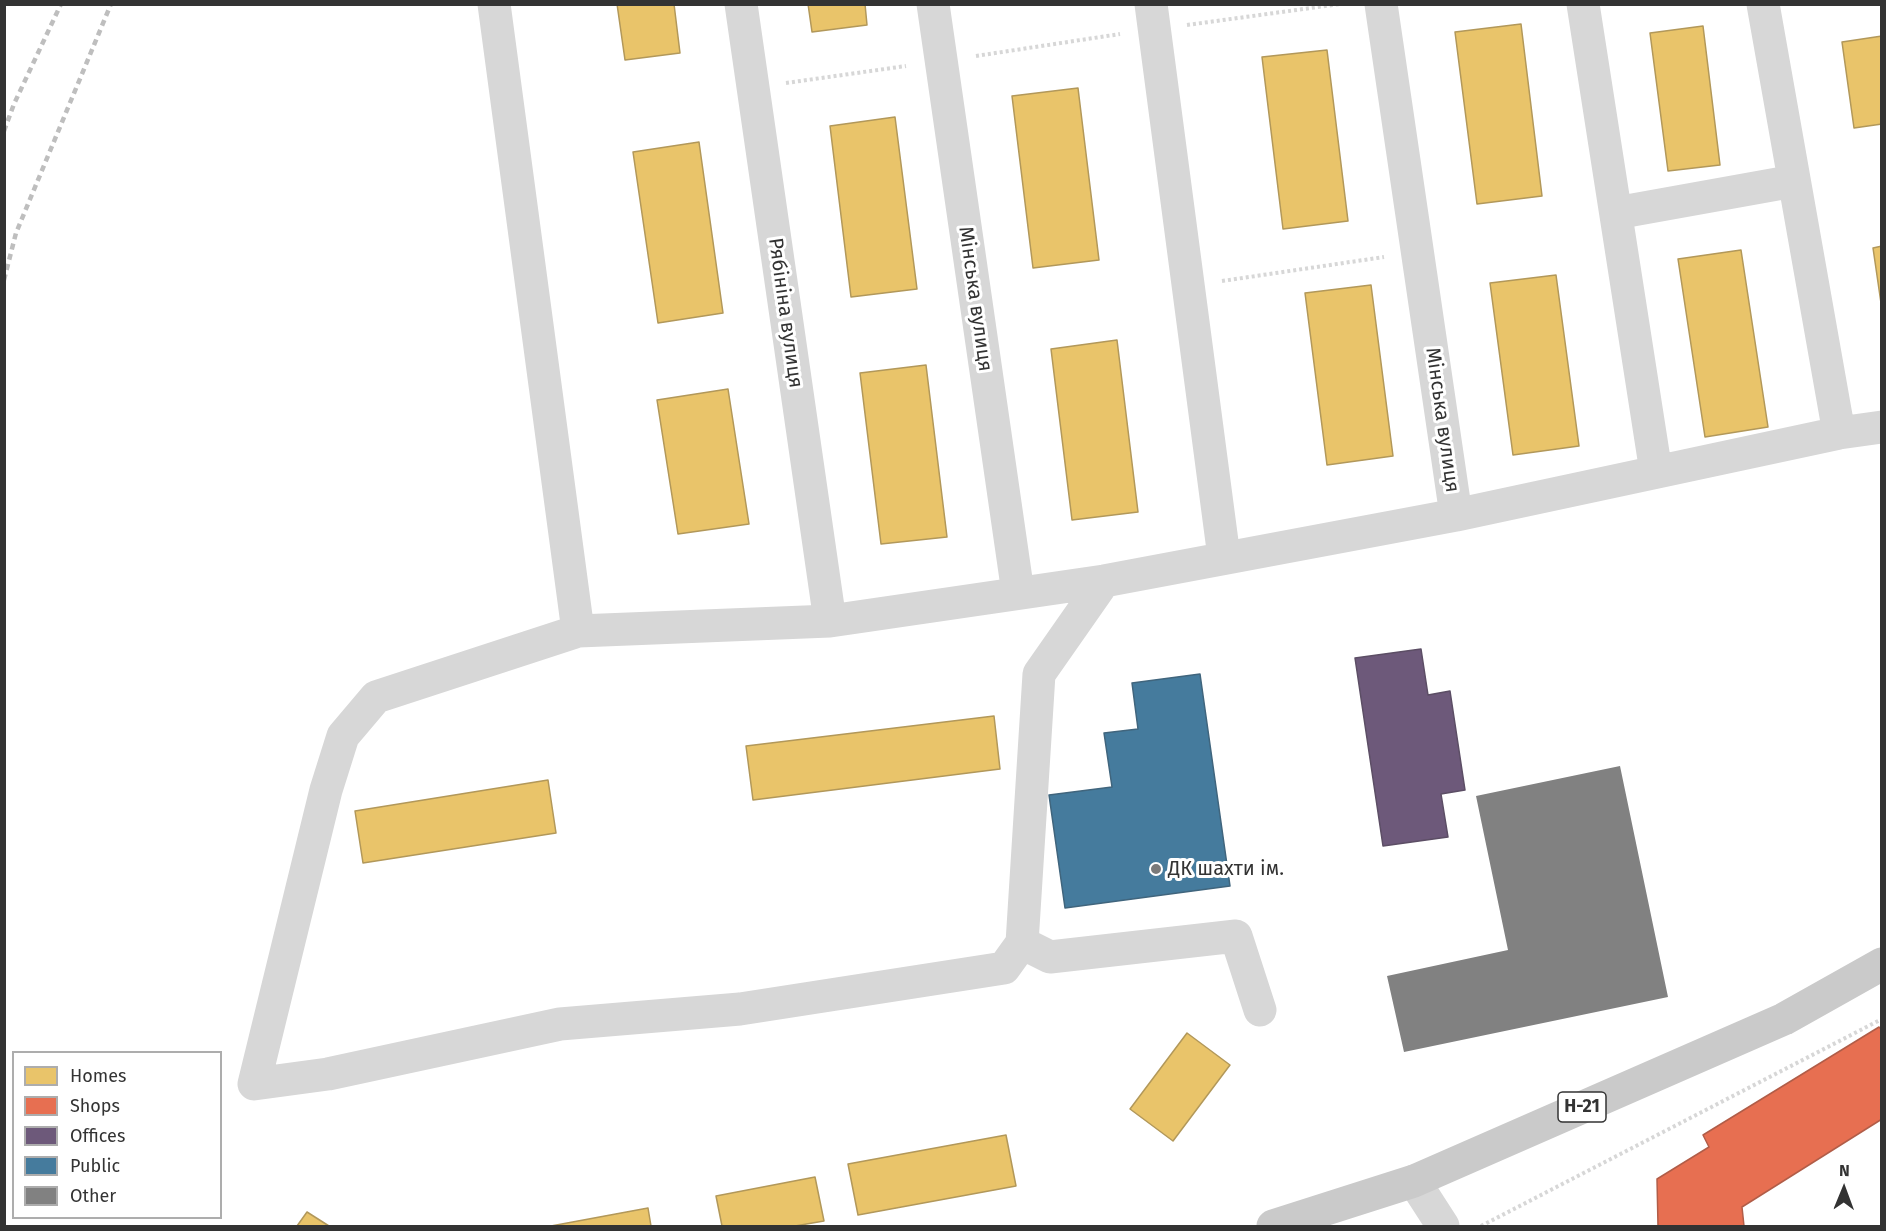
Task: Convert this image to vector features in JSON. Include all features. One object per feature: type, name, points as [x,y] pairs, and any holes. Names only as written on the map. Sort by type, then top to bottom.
[{"type":"main road","name":"Н-21","points":[[1273,1227],[1414,1181],[1784,1019],[1881,964]]},
{"type":"street","points":[[494,4],[578,631]]},
{"type":"street","name":"Рябініна вулиця","points":[[741,4],[830,621]]},
{"type":"street","name":"Мінська вулиця","points":[[933,4],[1018,593]]},
{"type":"street","name":"Мінська вулиця","points":[[1381,4],[1456,515]]},
{"type":"street","points":[[1583,4],[1656,472]]},
{"type":"street","points":[[1763,4],[1839,433]]},
{"type":"street","points":[[1153,17],[1224,557]]},
{"type":"street","points":[[1616,213],[1794,181]]},
{"type":"street","points":[[1104,581],[1040,674],[1023,943],[1004,968],[740,1009],[560,1024],[328,1074],[254,1084],[326,790],[344,736],[376,697],[578,631],[830,621],[1104,581],[1456,515],[1839,433],[1881,427]]},
{"type":"street","points":[[1023,943],[1050,957],[1236,936],[1260,1010]]},
{"type":"street","points":[[1414,1181],[1443,1227]]},
{"type":"path","points":[[753,88],[941,61],[1153,17],[1340,4]]},
{"type":"path","points":[[1189,285],[1417,252]]},
{"type":"path","points":[[1481,1227],[1881,1019]]},
{"type":"building: Homes","points":[[617,4],[674,4],[680,53],[625,60]]},
{"type":"building: Homes","points":[[808,4],[865,4],[867,25],[812,32]]},
{"type":"building: Homes","points":[[1521,24],[1542,196],[1477,204],[1455,32]]},
{"type":"building: Homes","points":[[1703,26],[1720,165],[1668,171],[1650,33]]},
{"type":"building: Homes","points":[[1882,36],[1882,124],[1854,128],[1842,42]]},
{"type":"building: Homes","points":[[1327,50],[1348,221],[1283,229],[1262,57]]},
{"type":"building: Homes","points":[[1078,88],[1099,260],[1033,268],[1012,96]]},
{"type":"building: Homes","points":[[895,117],[917,289],[851,297],[830,126]]},
{"type":"building: Homes","points":[[699,142],[723,313],[658,323],[633,152]]},
{"type":"building: Homes","points":[[1882,246],[1882,310],[1873,248]]},
{"type":"building: Homes","points":[[1741,250],[1768,427],[1705,437],[1678,259]]},
{"type":"building: Homes","points":[[1556,275],[1579,446],[1513,455],[1490,283]]},
{"type":"building: Homes","points":[[1371,285],[1393,456],[1327,465],[1305,293]]},
{"type":"building: Homes","points":[[1117,340],[1138,512],[1072,520],[1051,349]]},
{"type":"building: Homes","points":[[926,365],[947,537],[881,544],[860,373]]},
{"type":"building: Homes","points":[[728,389],[749,524],[678,534],[657,400]]},
{"type":"building: Homes","points":[[994,716],[1000,769],[753,800],[746,746]]},
{"type":"building: Homes","points":[[548,780],[556,833],[363,863],[355,811]]},
{"type":"building: Homes","points":[[1187,1033],[1230,1065],[1173,1141],[1130,1109]]},
{"type":"building: Homes","points":[[1006,1135],[1016,1186],[858,1215],[848,1164]]},
{"type":"building: Homes","points":[[815,1177],[824,1221],[795,1226],[722,1226],[716,1196]]},
{"type":"building: Homes","points":[[648,1208],[651,1226],[551,1226]]},
{"type":"building: Homes","points":[[307,1212],[329,1226],[297,1226]]},
{"type":"building: Shops","points":[[1879,1027],[1882,1030],[1882,1119],[1742,1207],[1744,1226],[1658,1226],[1657,1179],[1709,1147],[1703,1135]]},
{"type":"building: Offices","points":[[1421,649],[1428,695],[1450,691],[1465,790],[1441,794],[1448,837],[1383,846],[1355,658]]},
{"type":"building: Public","points":[[1200,674],[1230,886],[1065,908],[1049,795],[1112,787],[1104,733],[1138,729],[1132,683]]},
{"type":"building: Other","points":[[1620,766],[1668,997],[1404,1052],[1387,976],[1508,950],[1476,796]]},
{"type":"railway","points":[[4,131],[14,104],[61,4]]},
{"type":"railway","points":[[4,280],[16,233],[111,4]]},
{"type":"place","name":"ДК шахти ім.","points":[[1156,869]]}]
